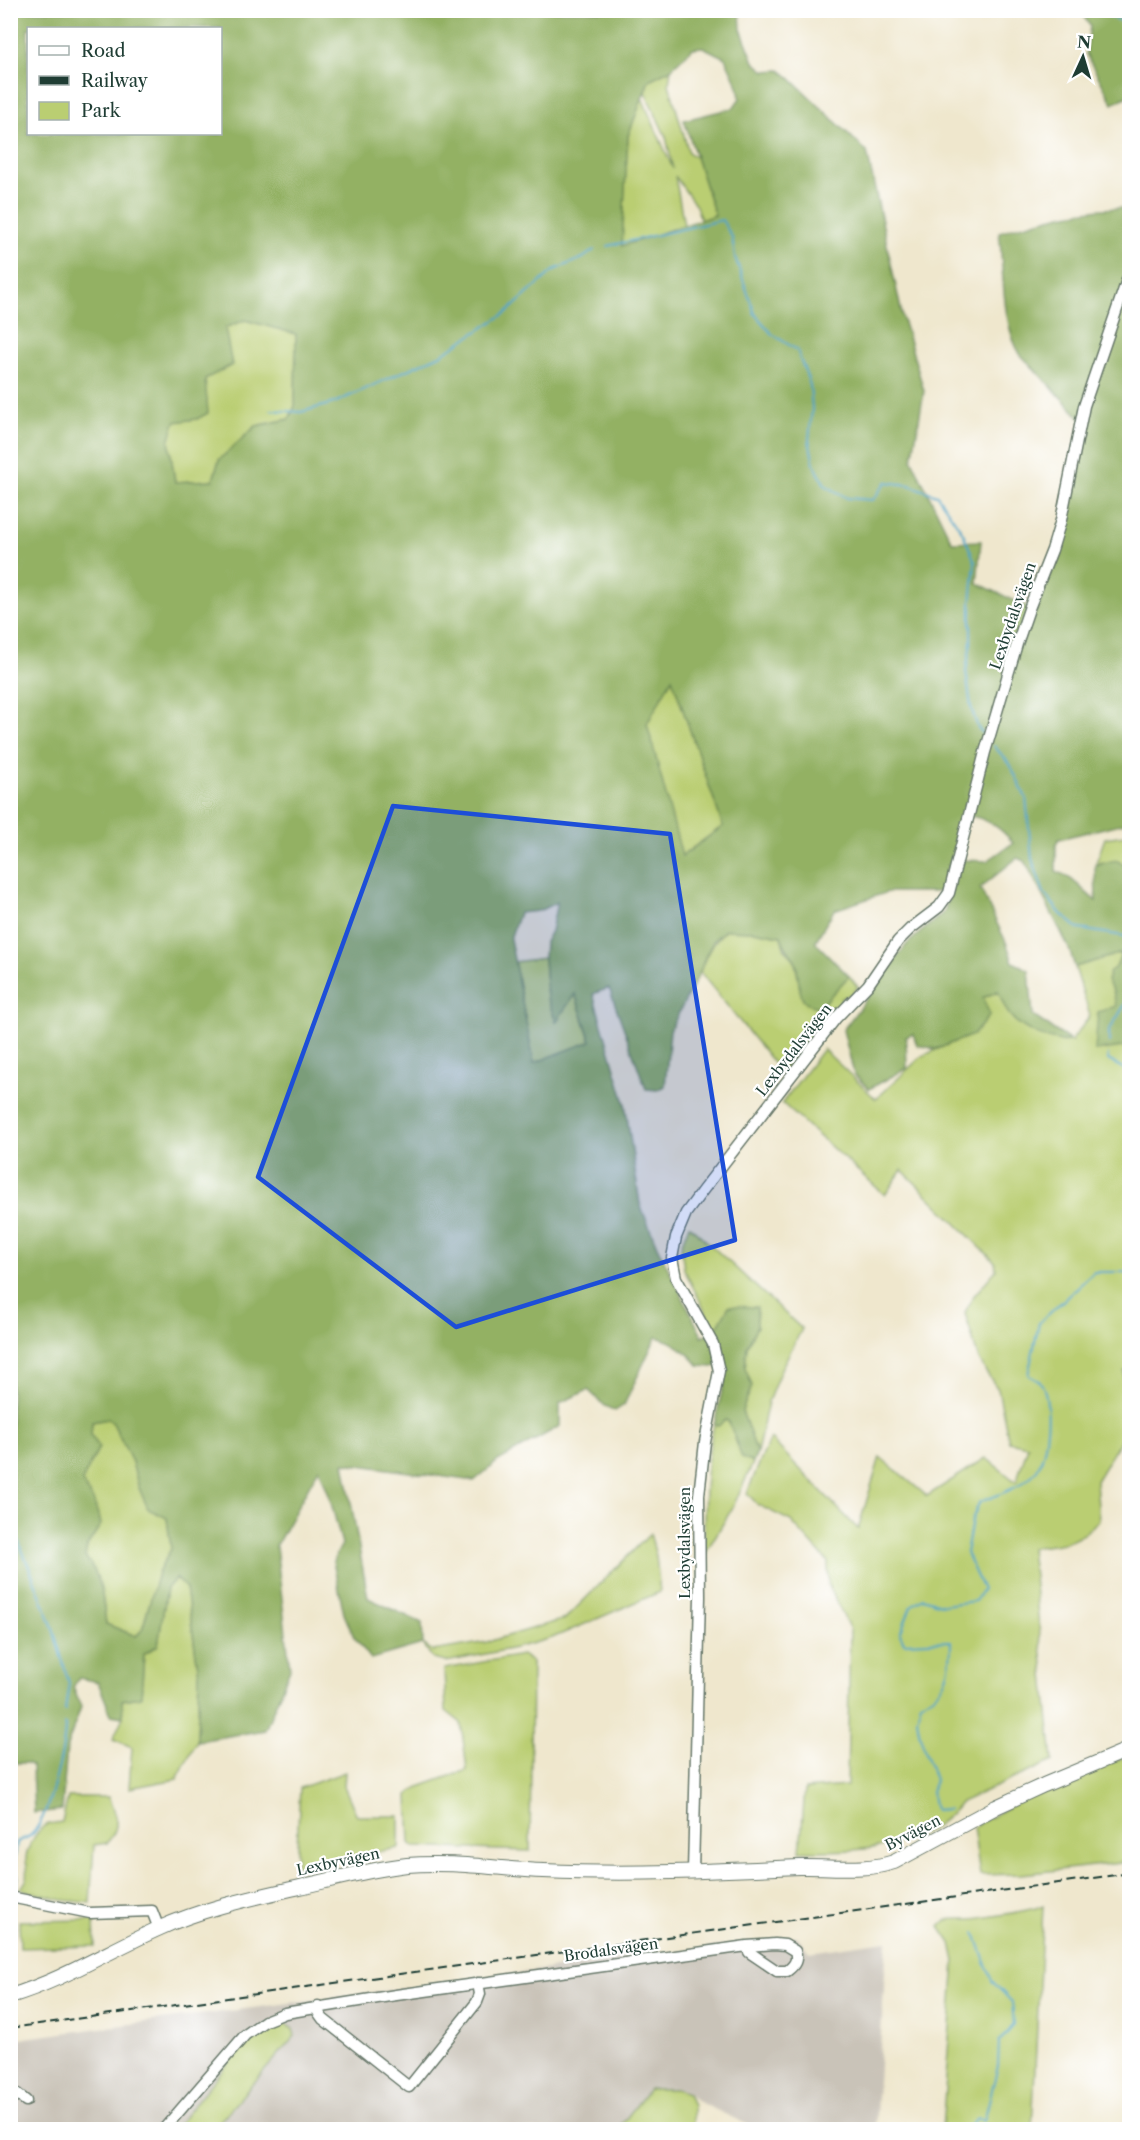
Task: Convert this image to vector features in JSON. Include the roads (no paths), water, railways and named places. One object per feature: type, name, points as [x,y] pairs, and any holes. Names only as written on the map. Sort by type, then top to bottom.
[{"type":"street","name":"Lexbydalsvägen","points":[[693,1872],[700,1597],[699,1495],[705,1442],[719,1371],[712,1344],[674,1271],[672,1253],[676,1237],[686,1213],[836,1018],[868,985],[898,941],[939,907],[949,893],[985,752],[1023,625],[1061,520],[1084,406],[1130,272]]},
{"type":"street","name":"Byvägen","points":[[693,1872],[882,1866],[894,1862],[996,1807],[1130,1749]]},
{"type":"street","name":"Lexbyvägen","points":[[10,1996],[41,1985],[179,1920],[256,1898],[404,1866],[461,1865],[582,1872],[693,1872]]},
{"type":"street","points":[[10,1897],[90,1913],[152,1911],[159,1929]]},
{"type":"street","name":"Brodalsvägen","points":[[164,2129],[245,2035],[265,2021],[285,2013],[318,2006],[747,1946]]},
{"type":"street","points":[[318,2006],[318,2012],[323,2019],[409,2087],[477,2002],[480,1994],[478,1983]]},
{"type":"street","points":[[10,2094],[17,2094],[26,2101]]},
{"type":"waterway","points":[[1102,10],[1102,13],[1130,25]]},
{"type":"waterway","points":[[608,246],[722,220],[732,237],[735,257],[755,314],[772,334],[797,350],[810,385],[812,408],[809,440],[814,464],[825,485],[847,498],[873,500],[886,482],[909,485],[937,495],[963,533],[975,562],[971,603],[971,642],[966,671],[971,707],[978,728],[983,733]]},
{"type":"waterway","points":[[271,410],[301,412],[334,403],[440,355],[506,313],[554,270],[583,258],[594,250]]},
{"type":"waterway","points":[[994,746],[1010,764],[1026,798],[1032,859],[1044,893],[1061,914],[1079,929],[1130,937]]},
{"type":"waterway","points":[[1109,1042],[1109,1031],[1130,996]]},
{"type":"waterway","points":[[1108,1054],[1108,1060],[1130,1072]]},
{"type":"waterway","points":[[948,1809],[935,1810],[931,1791],[935,1780],[920,1736],[917,1719],[921,1702],[937,1692],[946,1678],[951,1641],[904,1643],[900,1634],[911,1606],[923,1598],[944,1605],[975,1601],[983,1590],[966,1553],[972,1520],[979,1503],[1024,1482],[1031,1477],[1040,1463],[1046,1440],[1047,1400],[1040,1382],[1028,1375],[1039,1323],[1094,1272],[1130,1274]]},
{"type":"waterway","points":[[10,1520],[51,1622],[69,1683],[65,1710]]},
{"type":"waterway","points":[[15,1888],[17,1877],[14,1863],[17,1842],[30,1836],[43,1816],[59,1767],[65,1725]]},
{"type":"waterway","points":[[970,2130],[969,2126],[977,2118],[984,2121],[998,2066],[999,2042],[1014,2025],[1012,2002],[992,1981],[975,1933]]},
{"type":"railway","points":[[10,2028],[1130,1873]]}]
